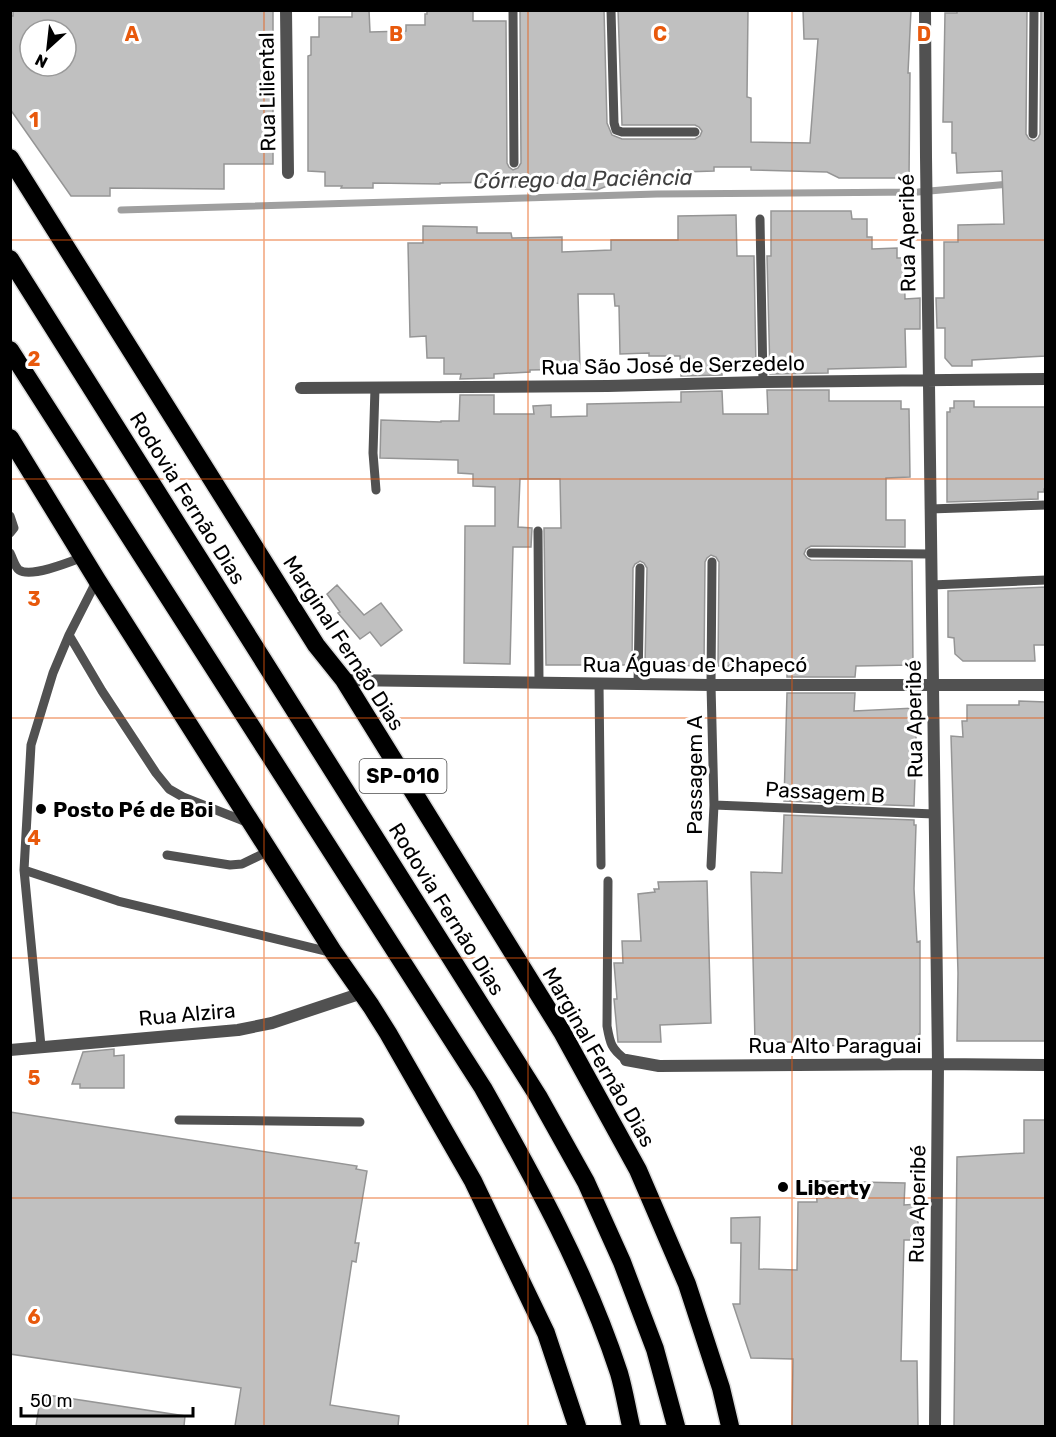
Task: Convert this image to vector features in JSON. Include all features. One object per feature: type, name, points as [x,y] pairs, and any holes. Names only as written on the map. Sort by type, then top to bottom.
[{"type":"highway","name":"Marginal Fernão Dias","points":[[10,158],[316,645],[344,680],[561,1032],[638,1170],[687,1284],[721,1388],[730,1426]]},
{"type":"highway","name":"Rodovia Fernão Dias","points":[[10,259],[538,1096],[586,1182],[622,1262],[655,1349],[676,1426]]},
{"type":"highway","points":[[10,350],[483,1088],[540,1190],[585,1285],[619,1374],[631,1426]]},
{"type":"highway","points":[[10,438],[333,953],[388,1033],[473,1180],[546,1333],[577,1426]]},
{"type":"street","name":"Rua Liliental","points":[[286,10],[288,173]]},
{"type":"street","name":"Rua Aperibé","points":[[925,10],[938,1064],[934,1426]]},
{"type":"street","name":"Rua São José de Serzedelo","points":[[301,388],[1046,379]]},
{"type":"street","name":"Rua Águas de Chapecó","points":[[344,680],[638,684],[1046,685]]},
{"type":"street","name":"Rua Alzira","points":[[10,1050],[238,1030],[272,1023],[362,993]]},
{"type":"street","name":"Rua Alto Paraguai","points":[[626,1059],[659,1066],[1046,1065]]},
{"type":"lane","points":[[513,10],[513,163]]},
{"type":"lane","points":[[611,10],[616,130],[622,132],[695,132]]},
{"type":"lane","points":[[1034,10],[1034,134]]},
{"type":"lane","points":[[760,219],[763,382]]},
{"type":"lane","points":[[375,387],[373,453],[376,490]]},
{"type":"lane","points":[[930,509],[1046,505]]},
{"type":"lane","points":[[10,516],[14,525],[10,533]]},
{"type":"lane","points":[[538,531],[539,683]]},
{"type":"lane","points":[[10,553],[16,566],[25,572],[44,570],[83,557]]},
{"type":"lane","points":[[811,553],[931,554]]},
{"type":"lane","name":"Passagem A","points":[[711,866],[714,805],[711,684],[712,562]]},
{"type":"lane","points":[[638,684],[640,568]]},
{"type":"lane","points":[[40,1047],[24,870],[31,745],[53,673],[97,579]]},
{"type":"lane","points":[[932,585],[1046,580]]},
{"type":"lane","points":[[69,635],[102,691],[169,789],[183,797],[253,825]]},
{"type":"lane","points":[[599,683],[601,865]]},
{"type":"lane","name":"Passagem B","points":[[714,805],[934,814]]},
{"type":"lane","points":[[167,855],[230,865],[242,864],[269,851]]},
{"type":"lane","points":[[24,870],[118,901],[333,953]]},
{"type":"lane","points":[[608,881],[607,1026],[610,1043],[618,1054],[626,1059]]},
{"type":"lane","points":[[179,1120],[360,1122]]},
{"type":"building","points":[[13,10],[273,10],[273,164],[224,164],[224,189],[110,188],[110,196],[71,196],[10,109],[10,16],[13,16]]},
{"type":"building","points":[[352,10],[369,10],[370,32],[406,31],[406,25],[425,25],[427,10],[473,10],[473,21],[506,21],[507,163],[513,170],[521,163],[520,10],[604,10],[607,123],[612,135],[622,139],[695,139],[702,131],[695,125],[622,125],[618,10],[748,10],[747,97],[751,98],[751,142],[810,143],[818,39],[804,39],[803,10],[911,10],[908,73],[910,73],[909,178],[839,178],[827,172],[714,167],[714,171],[684,172],[683,178],[617,182],[597,190],[562,188],[561,183],[510,187],[510,182],[373,183],[373,188],[325,186],[325,172],[308,171],[308,56],[311,55],[311,37],[319,37],[319,17],[352,17]]},
{"type":"building","points":[[957,10],[1027,10],[1026,134],[1034,141],[1040,134],[1041,10],[1046,10],[1046,356],[972,360],[972,366],[952,366],[945,358],[945,328],[937,328],[936,298],[944,298],[944,242],[958,242],[958,225],[1004,224],[1002,171],[957,173],[956,153],[952,153],[952,122],[943,122],[945,13],[957,13]]},
{"type":"building","points":[[771,211],[851,211],[852,219],[867,219],[867,237],[872,237],[872,249],[897,248],[897,258],[904,258],[905,299],[920,298],[920,329],[905,329],[906,367],[828,369],[828,373],[770,374],[767,256],[771,256]]},
{"type":"building","points":[[736,215],[737,256],[754,256],[756,369],[722,370],[722,375],[681,376],[680,356],[649,356],[649,353],[620,354],[619,306],[615,306],[614,294],[578,294],[580,369],[530,370],[530,372],[494,374],[494,378],[460,379],[461,374],[444,374],[444,358],[427,358],[426,336],[410,337],[408,243],[423,243],[423,226],[477,227],[477,233],[511,233],[512,238],[562,237],[562,252],[611,250],[611,240],[678,240],[678,216]]},
{"type":"building","points":[[767,390],[829,390],[829,401],[901,401],[901,409],[909,409],[910,477],[886,478],[886,520],[905,520],[905,547],[811,546],[804,554],[811,560],[912,561],[913,665],[856,666],[855,677],[787,677],[787,666],[718,666],[719,562],[711,555],[705,562],[704,666],[645,665],[647,568],[640,561],[633,568],[632,665],[546,665],[544,528],[561,528],[560,479],[520,479],[518,527],[532,528],[531,547],[513,547],[510,664],[464,663],[465,526],[495,526],[495,487],[473,486],[473,474],[458,473],[458,460],[380,458],[381,420],[459,421],[460,395],[494,395],[494,414],[534,414],[533,406],[551,405],[551,417],[587,416],[587,404],[681,402],[681,392],[722,391],[723,414],[768,414]]},
{"type":"building","points":[[954,401],[974,401],[974,407],[1046,407],[1046,489],[1044,492],[1038,492],[1038,499],[947,502],[947,412],[950,412],[950,408],[954,408]]},
{"type":"building","points":[[337,585],[364,615],[381,603],[402,630],[381,646],[370,632],[360,639],[338,613],[340,612],[327,594]]},
{"type":"building","points":[[1046,587],[1046,645],[1034,645],[1035,661],[963,661],[955,654],[954,638],[948,637],[948,591]]},
{"type":"building","points":[[787,693],[855,693],[854,711],[915,708],[914,806],[784,801]]},
{"type":"building","points":[[1019,701],[1046,702],[1046,1041],[957,1041],[958,973],[951,736],[963,737],[962,721],[967,721],[967,705],[1019,705]]},
{"type":"building","points":[[784,815],[914,820],[914,825],[916,825],[914,889],[917,942],[920,941],[919,1043],[864,1042],[864,1045],[809,1046],[808,1042],[755,1042],[751,872],[782,873]]},
{"type":"building","points":[[707,881],[711,1023],[660,1025],[661,1042],[618,1042],[614,999],[617,999],[614,963],[623,963],[622,941],[641,941],[638,894],[655,892],[654,889],[659,889],[658,882]]},
{"type":"building","points":[[114,1049],[114,1056],[124,1055],[124,1088],[80,1088],[80,1084],[72,1084],[83,1052]]},
{"type":"building","points":[[10,1112],[357,1166],[356,1169],[367,1171],[355,1243],[359,1243],[356,1262],[352,1261],[330,1405],[399,1416],[398,1426],[235,1426],[241,1388],[10,1354]]},
{"type":"building","points":[[1024,1120],[1046,1120],[1046,1426],[954,1426],[957,1157],[1024,1153]]},
{"type":"building","points":[[816,1181],[905,1183],[904,1205],[918,1204],[918,1240],[904,1240],[901,1361],[917,1361],[918,1426],[792,1426],[793,1359],[751,1358],[733,1304],[740,1304],[741,1243],[731,1243],[731,1218],[760,1217],[759,1269],[797,1270],[798,1202],[817,1202]]},
{"type":"building","points":[[41,1394],[185,1416],[184,1426],[36,1426]]},
{"type":"waterway","name":"Córrego da Paciência","points":[[121,210],[657,194],[918,192],[1010,184]]},
{"type":"place","name":"Posto Pé de Boi","points":[[41,809]]},
{"type":"place","name":"Liberty","points":[[783,1187]]}]
